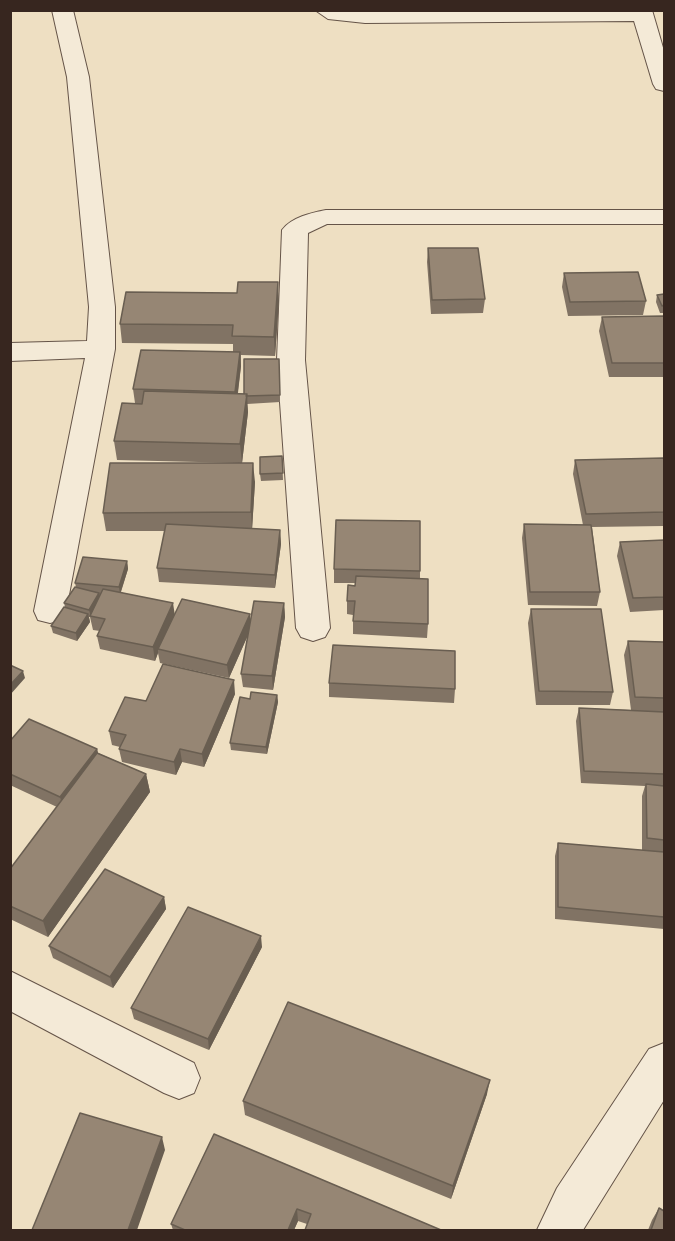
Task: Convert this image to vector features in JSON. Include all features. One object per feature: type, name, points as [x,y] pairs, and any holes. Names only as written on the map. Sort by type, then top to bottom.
[{"type":"street","points":[[50,611],[101,349],[102,307],[78,77],[62,10]]},
{"type":"street","points":[[325,10],[335,15],[364,17],[642,13],[664,84]]},
{"type":"street","points":[[313,628],[291,360],[296,230],[312,221],[326,217],[664,217]]},
{"type":"street","points":[[10,352],[101,349]]},
{"type":"street","points":[[10,990],[179,1078]]},
{"type":"street","points":[[559,1230],[573,1204],[664,1063]]},
{"type":"building","points":[[428,248],[478,248],[485,299],[432,300]]},
{"type":"building","points":[[638,272],[646,301],[570,302],[564,273]]},
{"type":"building","points":[[238,282],[278,282],[274,337],[232,336],[233,325],[120,324],[126,292],[237,293]]},
{"type":"building","points":[[664,294],[664,305],[662,306],[657,295]]},
{"type":"building","points":[[664,316],[664,363],[612,363],[602,317]]},
{"type":"building","points":[[141,350],[240,352],[235,392],[133,389]]},
{"type":"building","points":[[244,359],[279,359],[280,395],[246,396],[247,394],[244,394]]},
{"type":"building","points":[[144,391],[247,394],[240,444],[114,441],[122,403],[142,404]]},
{"type":"building","points":[[282,456],[283,473],[260,474],[260,457]]},
{"type":"building","points":[[664,458],[664,512],[586,514],[575,460]]},
{"type":"building","points":[[110,463],[253,463],[251,512],[103,513]]},
{"type":"building","points":[[336,520],[420,521],[420,571],[334,569]]},
{"type":"building","points":[[166,524],[280,530],[275,575],[157,568]]},
{"type":"building","points":[[524,524],[591,525],[600,592],[530,592]]},
{"type":"building","points":[[664,540],[664,597],[633,598],[620,542]]},
{"type":"building","points":[[83,557],[127,561],[119,587],[75,583]]},
{"type":"building","points":[[356,576],[428,579],[428,624],[353,621],[355,601],[347,601],[348,585],[355,586]]},
{"type":"building","points":[[75,587],[99,593],[89,610],[64,603]]},
{"type":"building","points":[[103,589],[173,603],[153,647],[97,636],[105,619],[90,616]]},
{"type":"building","points":[[182,599],[250,614],[227,665],[158,649]]},
{"type":"building","points":[[254,601],[284,603],[272,676],[241,674]]},
{"type":"building","points":[[64,607],[88,614],[76,633],[51,626]]},
{"type":"building","points":[[531,609],[601,609],[613,692],[539,691]]},
{"type":"building","points":[[628,641],[664,642],[664,698],[635,697]]},
{"type":"building","points":[[333,645],[455,651],[455,689],[329,683]]},
{"type":"building","points":[[163,664],[234,680],[202,754],[180,749],[174,762],[119,749],[126,735],[109,731],[125,697],[146,701]]},
{"type":"building","points":[[10,665],[23,671],[10,685]]},
{"type":"building","points":[[251,692],[277,695],[266,747],[230,743],[240,697],[250,699]]},
{"type":"building","points":[[579,708],[664,712],[664,774],[584,771]]},
{"type":"building","points":[[29,719],[97,749],[60,797],[10,774],[10,741]]},
{"type":"building","points":[[97,753],[146,774],[43,921],[10,906],[10,869]]},
{"type":"building","points":[[646,784],[664,786],[664,840],[647,838]]},
{"type":"building","points":[[558,843],[664,852],[664,917],[558,907]]},
{"type":"building","points":[[105,869],[164,897],[110,977],[49,946]]},
{"type":"building","points":[[188,907],[261,936],[208,1039],[131,1008]]},
{"type":"building","points":[[288,1002],[490,1080],[453,1186],[243,1101]]},
{"type":"building","points":[[80,1113],[162,1137],[128,1230],[32,1230]]},
{"type":"building","points":[[214,1134],[441,1230],[305,1230],[311,1214],[297,1209],[288,1230],[185,1230],[171,1224]]},
{"type":"building","points":[[659,1208],[664,1211],[664,1230],[651,1230]]}]
